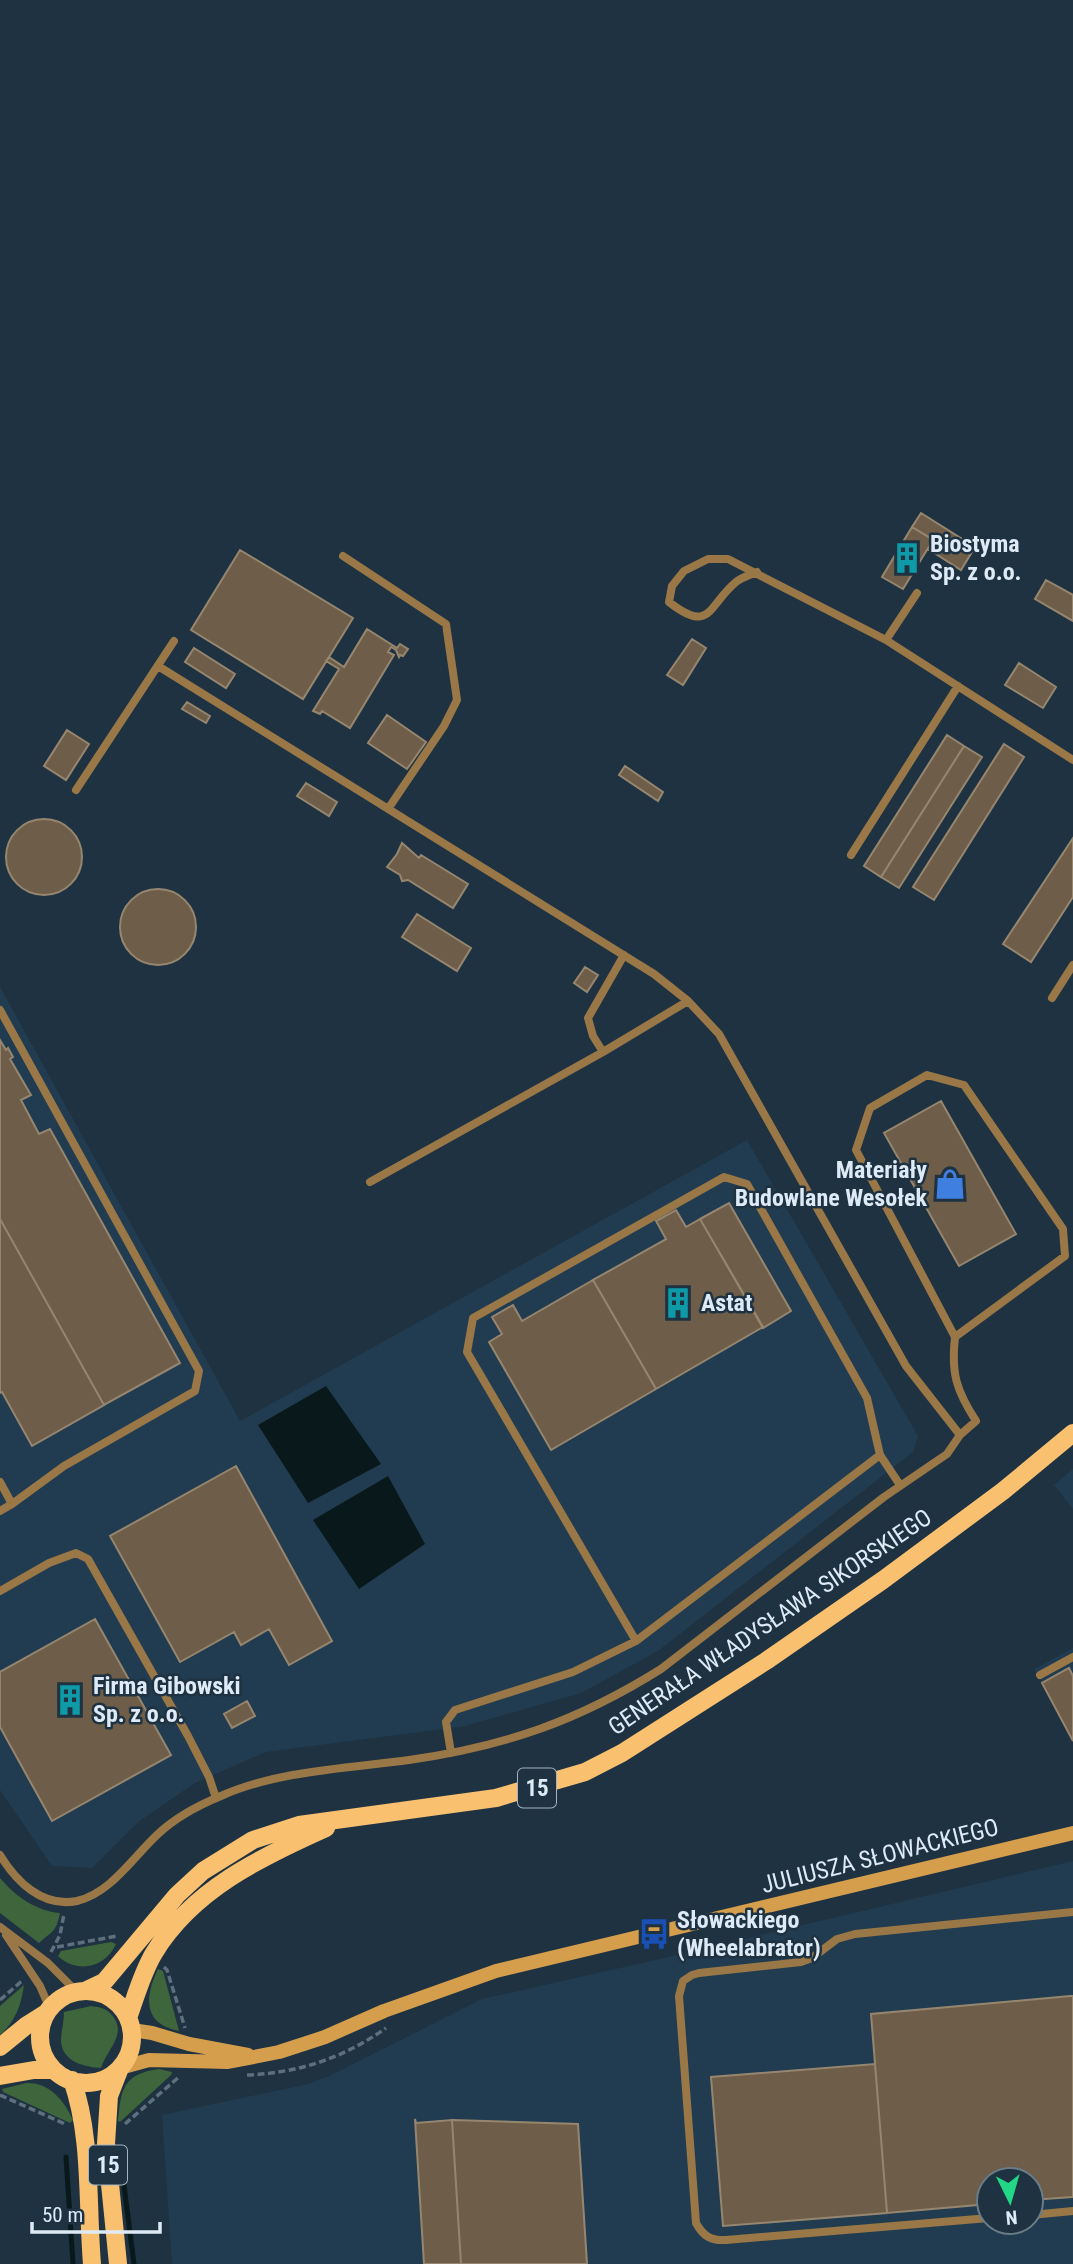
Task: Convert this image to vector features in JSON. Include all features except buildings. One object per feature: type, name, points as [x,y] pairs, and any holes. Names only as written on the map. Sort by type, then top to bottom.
[{"type":"main road","name":"GENERAŁA WŁADYSŁAWA SIKORSKIEGO","points":[[80,1992],[104,1982],[177,1895],[203,1871],[253,1840],[299,1825],[486,1800],[523,1792],[585,1772],[622,1753],[765,1661],[883,1580],[987,1504],[1073,1433]]},
{"type":"main road","name":"GENERAŁA WŁADYSŁAWA SIKORSKIEGO","points":[[130,2024],[143,1976],[155,1952],[173,1928],[200,1901],[245,1867],[345,1820]]},
{"type":"main road","name":"15","points":[[48,2011],[62,1998],[80,1992]]},
{"type":"main road","points":[[80,1992],[110,1998],[130,2024]]},
{"type":"main road","points":[[0,2047],[48,2011]]},
{"type":"main road","points":[[48,2011],[41,2044],[54,2070]]},
{"type":"main road","name":"15","points":[[118,2264],[106,2144],[108,2096],[130,2053],[130,2024]]},
{"type":"main road","points":[[0,2076],[33,2070],[54,2070],[72,2080],[88,2083],[99,2081],[120,2068]]},
{"type":"main road","name":"15","points":[[72,2080],[80,2101],[83,2120],[92,2264]]},
{"type":"street","name":"JULIUSZA SŁOWACKIEGO","points":[[120,2068],[149,2060],[228,2062],[302,2046],[394,2007],[496,1971],[1073,1833]]},
{"type":"street","name":"JULIUSZA SŁOWACKIEGO","points":[[130,2024],[189,2044],[256,2056]]},
{"type":"lane","points":[[343,556],[446,624],[457,700],[444,726],[388,808]]},
{"type":"lane","points":[[757,572],[738,580],[708,614],[694,617],[669,602],[672,586],[684,571],[708,559],[728,559],[757,572],[886,640],[1073,760]]},
{"type":"lane","points":[[886,640],[917,593]]},
{"type":"lane","points":[[76,790],[174,641]]},
{"type":"lane","points":[[158,666],[625,955],[688,1001],[719,1034],[906,1366],[960,1435]]},
{"type":"lane","points":[[851,855],[958,686]]},
{"type":"lane","points":[[603,1052],[593,1037],[588,1018],[625,955]]},
{"type":"lane","points":[[1052,998],[1073,965]]},
{"type":"lane","points":[[370,1182],[603,1052],[688,1001]]},
{"type":"lane","points":[[0,1010],[200,1371],[195,1391],[64,1466],[0,1511]]},
{"type":"lane","points":[[0,1855],[20,1882],[45,1899],[76,1901],[93,1895],[108,1884],[159,1832],[216,1798],[264,1782],[299,1775],[451,1753],[503,1742],[572,1718],[631,1688],[692,1646],[900,1485],[947,1454],[960,1435],[976,1421],[963,1401],[952,1365],[955,1337],[856,1150],[870,1108],[927,1075],[964,1084],[1063,1229],[1065,1256],[955,1337]]},
{"type":"lane","points":[[636,1641],[467,1352],[473,1318],[724,1177],[747,1184],[867,1398],[880,1455],[900,1485]]},
{"type":"lane","points":[[451,1753],[446,1722],[455,1710],[573,1672],[636,1641],[880,1455]]},
{"type":"lane","points":[[0,1482],[12,1504]]},
{"type":"lane","points":[[0,1591],[49,1563],[76,1553],[88,1559],[188,1736],[209,1777],[216,1798]]},
{"type":"lane","points":[[1040,1675],[1073,1657]]},
{"type":"lane","points":[[975,2219],[726,2241],[713,2241],[707,2237],[696,2223],[680,1996],[683,1982],[699,1973],[802,1962],[837,1940],[855,1934],[1073,1912]]},
{"type":"lane","points":[[1,1928],[48,1963],[80,1992]]},
{"type":"lane","points":[[1,1928],[40,1986],[48,2011]]},
{"type":"lane","points":[[1045,2213],[1073,2211]]},
{"type":"path","points":[[51,1952],[64,1921],[65,1902]]},
{"type":"path","points":[[55,1947],[117,1936]]},
{"type":"path","points":[[162,1965],[167,1969],[185,2029],[192,2032]]},
{"type":"path","points":[[0,2000],[24,1979]]},
{"type":"path","points":[[235,2076],[272,2074],[311,2066],[367,2042],[396,2023]]},
{"type":"path","points":[[121,2127],[182,2074]]},
{"type":"path","points":[[0,2095],[75,2129]]},
{"type":"shaded area","points":[[0,987],[240,1421],[747,1140],[918,1436],[913,1452],[658,1651],[581,1693],[465,1726],[266,1752],[195,1783],[138,1822],[92,1868],[52,1866],[0,1790]]},
{"type":"shaded area","points":[[326,1386],[381,1464],[308,1503],[258,1425]]},
{"type":"shaded area","points":[[1073,1469],[1073,1509],[1054,1485]]},
{"type":"shaded area","points":[[388,1476],[425,1544],[359,1589],[313,1520]]},
{"type":"shaded area","points":[[1073,1648],[1073,1741],[1034,1669]]},
{"type":"shaded area","points":[[1073,1861],[1073,2264],[172,2264],[162,2115],[308,2084],[482,1999]]},
{"type":"green space","points":[[0,1878],[12,1891],[27,1901],[51,1912],[60,1913],[55,1928],[39,1943],[0,1913]]},
{"type":"green space","points":[[111,1942],[116,1944],[105,1959],[90,1966],[74,1965],[58,1956],[61,1951]]},
{"type":"green space","points":[[158,1969],[163,1971],[179,2031],[158,2022],[150,2008],[151,1989]]},
{"type":"green space","points":[[24,1985],[17,2012],[0,2035],[0,2006]]},
{"type":"green space","points":[[91,2006],[110,2013],[118,2029],[101,2068],[75,2062],[62,2048],[64,2012]]},
{"type":"green space","points":[[159,2069],[172,2072],[171,2075],[118,2121],[126,2085],[138,2075]]},
{"type":"green space","points":[[26,2083],[49,2089],[65,2106],[73,2120],[70,2123],[3,2092],[2,2089]]},
{"type":"waterway","points":[[120,2154],[134,2264]]},
{"type":"waterway","points":[[66,2157],[73,2264]]},
{"type":"place","name":"Biostyma Sp. z o.o.","points":[[907,558]]},
{"type":"place","name":"Materiały Budowlane Wesołek","points":[[950,1184]]},
{"type":"place","name":"Astat","points":[[678,1303]]},
{"type":"place","name":"Firma Gibowski Sp. z o.o.","points":[[70,1700]]},
{"type":"place","name":"Słowackiego (Wheelabrator)","points":[[654,1934]]}]
